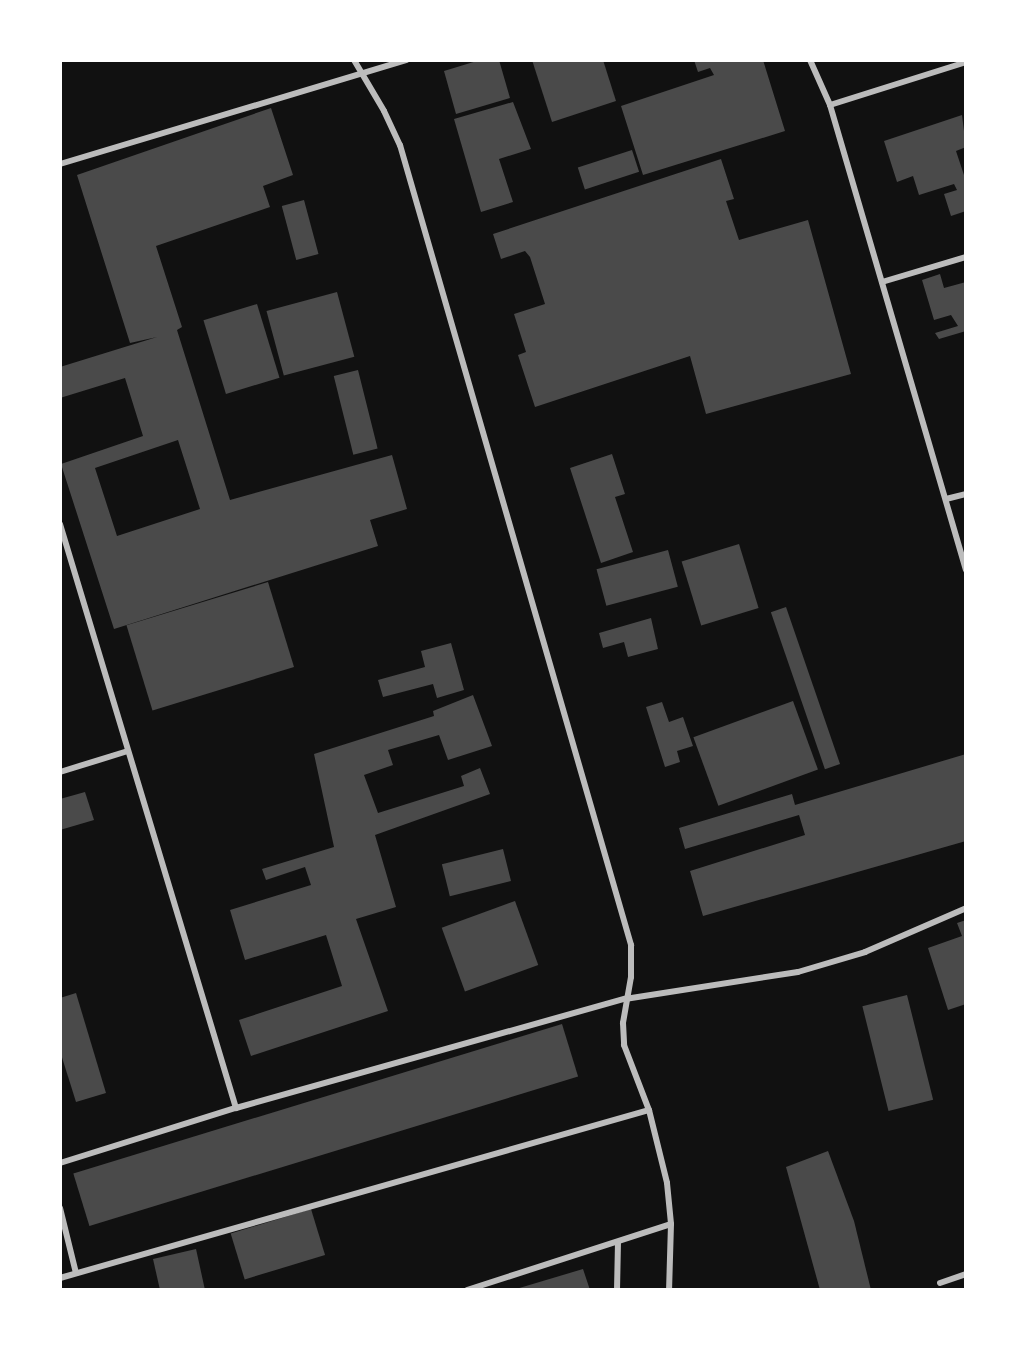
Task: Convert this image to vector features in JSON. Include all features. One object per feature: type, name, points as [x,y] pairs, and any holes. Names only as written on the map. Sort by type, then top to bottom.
[{"type":"lane","points":[[354,60],[400,145],[631,945],[624,1045],[649,1110],[667,1183],[671,1224],[669,1290]]},
{"type":"lane","points":[[60,164],[407,60]]},
{"type":"lane","points":[[810,60],[830,105],[966,570]]},
{"type":"lane","points":[[830,105],[966,62]]},
{"type":"lane","points":[[882,282],[966,257]]},
{"type":"lane","points":[[946,499],[966,494]]},
{"type":"lane","points":[[60,524],[236,1108]]},
{"type":"lane","points":[[60,772],[128,751]]},
{"type":"lane","points":[[60,1163],[236,1108],[625,999],[798,972],[865,952],[966,908]]},
{"type":"lane","points":[[60,1278],[649,1110]]},
{"type":"lane","points":[[60,1208],[76,1273]]},
{"type":"lane","points":[[467,1290],[671,1224]]},
{"type":"lane","points":[[617,1290],[618,1243]]},
{"type":"lane","points":[[940,1283],[966,1274]]},
{"type":"building","points":[[480,60],[499,60],[510,98],[456,114],[444,71]]},
{"type":"building","points":[[532,60],[603,60],[616,101],[552,122]]},
{"type":"building","points":[[694,60],[763,60],[785,131],[643,175],[621,106],[714,75],[710,68],[698,72]]},
{"type":"building","points":[[513,102],[531,149],[499,159],[513,202],[481,212],[454,119]]},
{"type":"building","points":[[271,108],[293,175],[263,186],[270,207],[156,246],[182,327],[177,330],[230,500],[392,455],[407,509],[370,520],[378,546],[114,629],[61,464],[143,436],[125,378],[60,398],[60,367],[157,337],[130,343],[77,175]],"holes":[[[178,440],[200,509],[117,536],[95,468]]]},
{"type":"building","points":[[962,115],[966,147],[956,151],[966,181],[966,211],[951,216],[944,194],[957,190],[954,184],[919,195],[913,176],[897,182],[884,141]]},
{"type":"building","points":[[632,150],[639,172],[585,189],[578,168]]},
{"type":"building","points":[[721,159],[734,199],[726,201],[739,240],[808,220],[851,374],[706,414],[690,356],[535,407],[518,355],[526,352],[514,314],[545,304],[530,257],[525,251],[501,259],[493,234]]},
{"type":"building","points":[[304,200],[318,254],[296,260],[282,206]]},
{"type":"building","points":[[940,274],[944,288],[966,282],[966,331],[939,339],[935,333],[958,326],[951,315],[934,320],[922,280]]},
{"type":"building","points":[[337,292],[354,357],[284,376],[266,311]]},
{"type":"building","points":[[257,304],[280,378],[226,394],[203,320]]},
{"type":"building","points":[[358,370],[378,449],[353,455],[334,376]]},
{"type":"building","points":[[612,454],[625,494],[615,497],[633,552],[601,563],[570,468]]},
{"type":"building","points":[[739,544],[759,608],[701,626],[682,562]]},
{"type":"building","points":[[668,550],[678,587],[606,606],[597,569]]},
{"type":"building","points":[[268,582],[294,667],[152,710],[126,625]]},
{"type":"building","points":[[786,607],[840,764],[825,769],[771,612]]},
{"type":"building","points":[[651,618],[658,649],[628,657],[624,642],[603,648],[599,633]]},
{"type":"building","points":[[451,643],[464,690],[437,698],[433,684],[383,697],[378,680],[425,667],[421,651]]},
{"type":"building","points":[[473,695],[492,746],[448,760],[439,735],[388,750],[393,765],[364,775],[378,813],[464,786],[461,776],[480,768],[490,794],[375,835],[396,907],[356,919],[388,1011],[251,1056],[239,1020],[342,986],[326,935],[245,960],[230,910],[311,885],[305,867],[266,880],[262,869],[334,847],[314,754],[434,716],[433,711]]},
{"type":"building","points":[[793,701],[818,770],[718,806],[693,737]]},
{"type":"building","points":[[662,702],[669,722],[683,717],[693,746],[677,751],[680,762],[665,767],[646,707]]},
{"type":"building","points":[[966,754],[966,841],[703,916],[690,871],[805,835],[799,815],[685,849],[679,828],[792,794],[795,805]]},
{"type":"building","points":[[85,792],[94,820],[60,830],[60,799]]},
{"type":"building","points":[[503,849],[511,881],[450,896],[442,864]]},
{"type":"building","points":[[515,901],[538,965],[465,992],[442,928]]},
{"type":"building","points":[[966,920],[966,1004],[948,1010],[928,948],[962,936],[957,923]]},
{"type":"building","points":[[76,993],[106,1093],[76,1102],[60,1051],[60,998]]},
{"type":"building","points":[[907,995],[933,1100],[888,1111],[862,1006]]},
{"type":"building","points":[[562,1024],[578,1077],[89,1226],[73,1173]]},
{"type":"building","points":[[828,1151],[854,1221],[871,1290],[820,1290],[786,1167]]},
{"type":"building","points":[[311,1209],[325,1255],[245,1279],[231,1234]]},
{"type":"building","points":[[196,1249],[205,1290],[160,1290],[153,1259]]},
{"type":"building","points":[[583,1269],[590,1290],[516,1290],[516,1289]]}]
